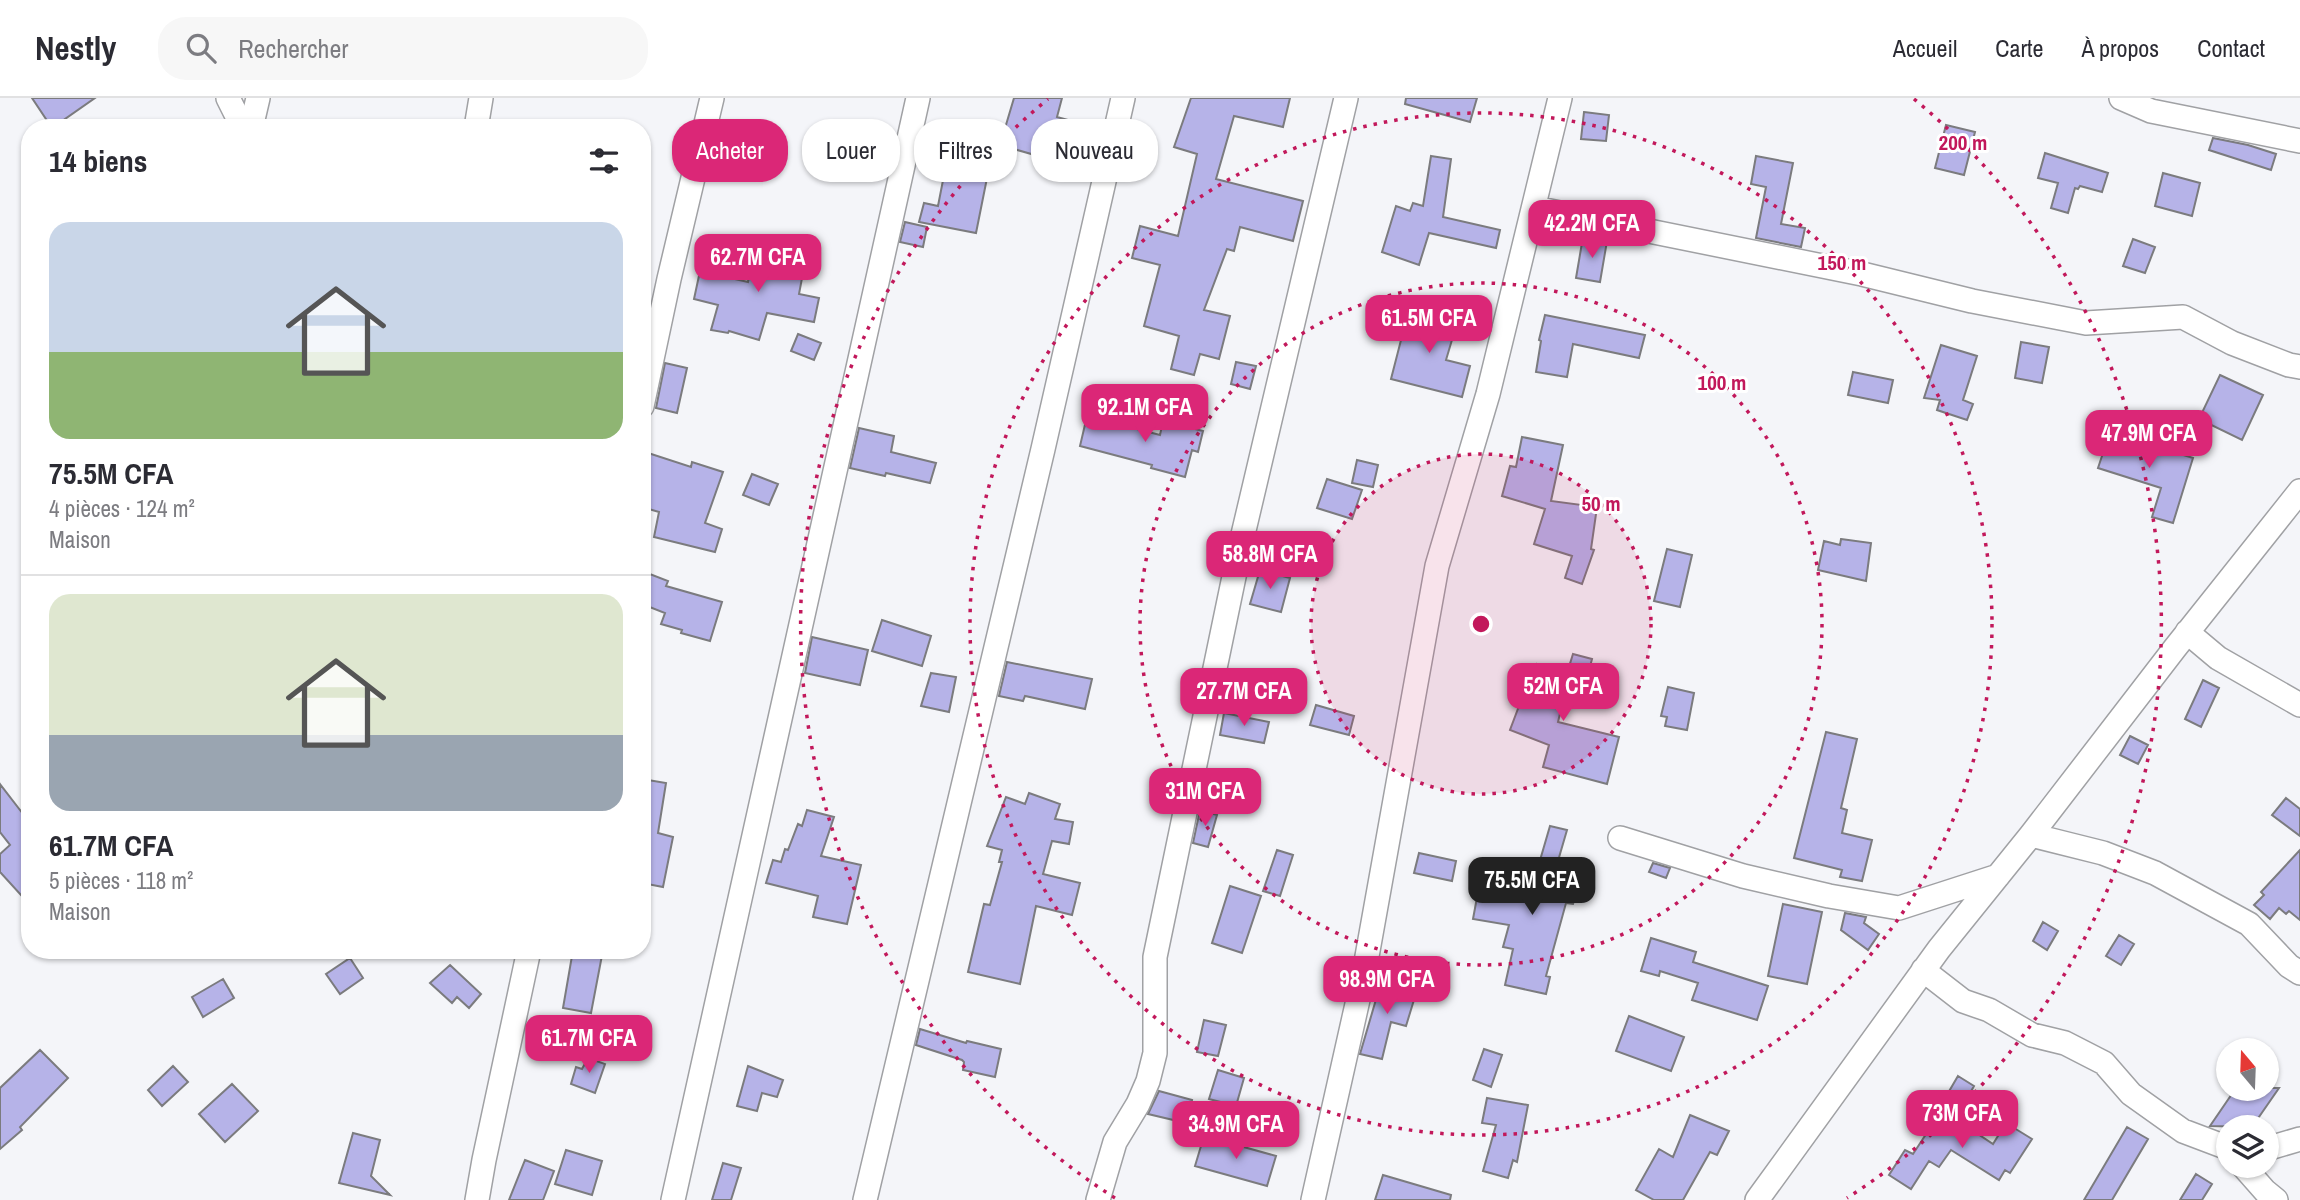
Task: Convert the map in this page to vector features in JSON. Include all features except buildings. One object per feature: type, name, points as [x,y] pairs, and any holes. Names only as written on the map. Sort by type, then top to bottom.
[{"type":"street","points":[[228,98],[238,119]]},
{"type":"street","points":[[253,119],[258,98]]},
{"type":"street","points":[[478,119],[481,98]]},
{"type":"street","points":[[651,362],[668,279],[712,98]]},
{"type":"street","points":[[673,1200],[918,98]]},
{"type":"street","points":[[866,1200],[1123,98]]},
{"type":"street","points":[[1098,1200],[1115,1142],[1138,1104],[1148,1081],[1155,1053],[1155,957],[1241,543],[1346,98]]},
{"type":"street","points":[[1313,1200],[1364,973],[1437,566],[1488,394],[1560,98]]},
{"type":"street","points":[[2121,98],[2151,111],[2300,141]]},
{"type":"street","points":[[1535,208],[1862,274],[1972,301],[2086,323],[2183,317],[2232,343],[2300,367]]},
{"type":"street","points":[[1757,1200],[1923,970],[2300,491]]},
{"type":"street","points":[[2187,632],[2218,658],[2300,705]]},
{"type":"street","points":[[2031,835],[2103,853],[2155,873],[2249,924],[2289,966],[2300,973]]},
{"type":"street","points":[[1620,838],[1743,876],[1829,896],[1899,908],[1998,876]]},
{"type":"street","points":[[477,1200],[527,959]]},
{"type":"street","points":[[1923,970],[1963,1001],[1989,1010],[2032,1035],[2065,1043],[2104,1063],[2131,1094],[2183,1131],[2216,1143]]},
{"type":"street","points":[[2279,1145],[2300,1139]]},
{"type":"street","points":[[2254,1178],[2276,1200]]}]
